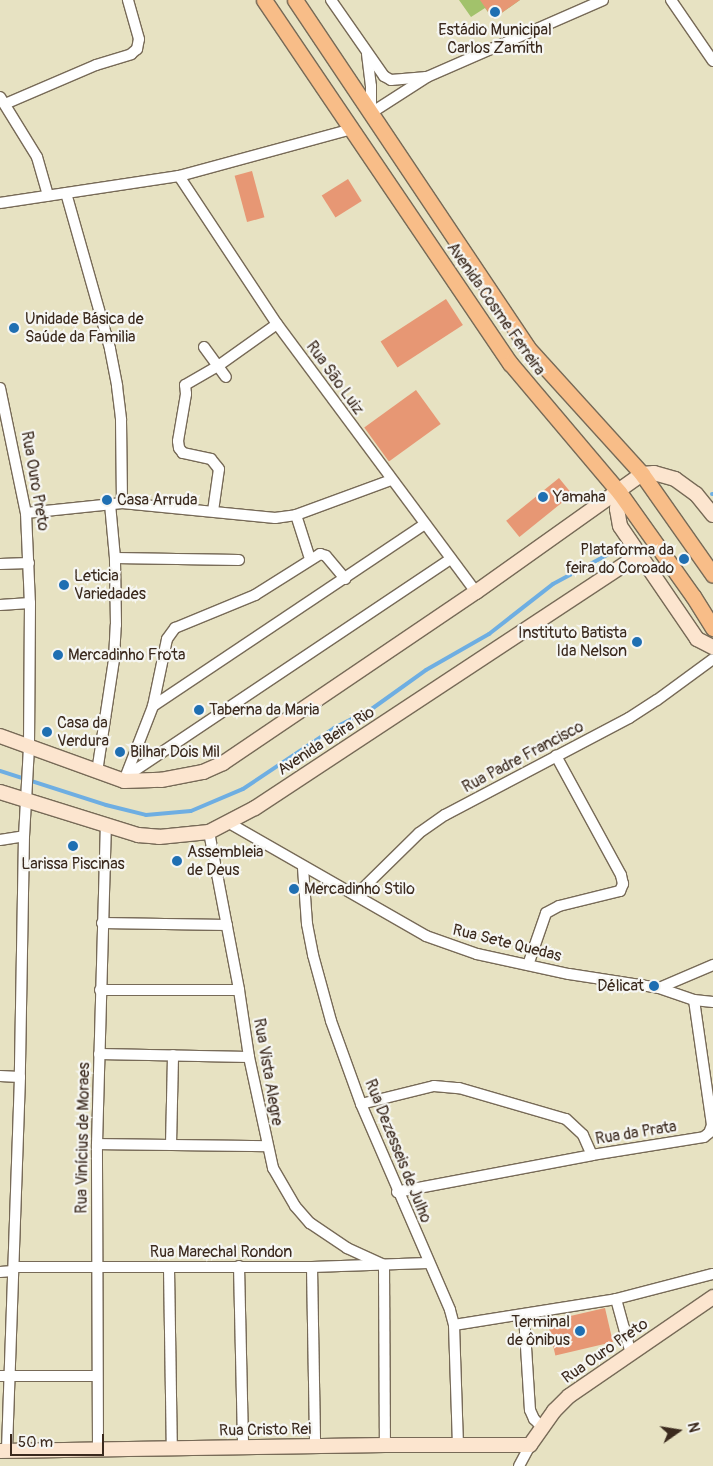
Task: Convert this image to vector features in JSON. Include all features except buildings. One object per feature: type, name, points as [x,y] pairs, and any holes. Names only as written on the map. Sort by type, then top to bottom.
[{"type":"main road","name":"Avenida Cosme Ferreira","points":[[264,0],[510,363],[619,492],[693,596],[713,628]]},
{"type":"main road","name":"Avenida Cosme Ferreira","points":[[296,0],[527,347],[642,474],[713,575]]},
{"type":"street","points":[[48,196],[41,165],[2,100],[131,54],[136,49],[139,39],[128,0]]},
{"type":"street","points":[[331,0],[389,79],[427,77]]},
{"type":"street","points":[[371,113],[427,77],[603,0]]},
{"type":"street","points":[[672,0],[713,61]]},
{"type":"street","points":[[366,50],[371,86],[371,113]]},
{"type":"street","points":[[0,203],[179,176],[352,129]]},
{"type":"street","name":"Rua São Luiz","points":[[179,176],[277,324],[476,592]]},
{"type":"street","points":[[66,193],[106,332],[117,386],[121,420],[122,503]]},
{"type":"street","points":[[213,511],[219,469],[211,459],[183,453],[178,441],[186,394],[185,384],[218,366],[277,324]]},
{"type":"street","points":[[204,347],[226,376]]},
{"type":"street","name":"Rua Ouro Preto","points":[[0,388],[26,513],[30,603],[29,752],[24,836],[20,1077],[14,1269],[4,1376],[3,1451]]},
{"type":"street","points":[[0,736],[29,752],[124,779],[141,782],[192,775],[223,763],[476,592],[642,474],[661,474],[681,482],[696,494],[713,516]]},
{"type":"street","points":[[26,513],[122,503],[275,518],[296,515],[391,480]]},
{"type":"street","points":[[619,492],[617,508],[620,526],[697,640],[713,647]]},
{"type":"street","points":[[97,772],[114,659],[116,626],[115,558],[110,504]]},
{"type":"street","points":[[296,515],[310,559]]},
{"type":"street","points":[[153,706],[425,524]]},
{"type":"street","points":[[124,779],[153,706],[167,639],[176,628],[249,598],[320,554],[326,556],[345,579]]},
{"type":"street","name":"Avenida Beira Rio","points":[[0,792],[106,826],[159,837],[209,832],[255,808],[639,555]]},
{"type":"street","points":[[115,558],[239,560]]},
{"type":"street","points":[[124,779],[451,559]]},
{"type":"street","points":[[0,564],[29,563]]},
{"type":"street","points":[[0,605],[30,603]]},
{"type":"street","name":"Rua Padre Francisco","points":[[356,895],[419,833],[474,799],[650,705],[713,659]]},
{"type":"street","points":[[528,965],[546,913],[551,908],[620,891],[623,884],[621,875],[556,756]]},
{"type":"street","name":"Rua Sete Quedas","points":[[229,823],[304,868],[356,895],[419,932],[452,946],[528,965],[659,988]]},
{"type":"street","name":"Rua Vinícius de Moraes","points":[[98,1450],[96,1268],[100,990],[106,826]]},
{"type":"street","name":"Rua Vista Alegre","points":[[209,832],[239,990],[248,1057],[266,1146],[273,1168],[281,1186],[310,1223],[346,1248],[384,1265]]},
{"type":"street","points":[[0,840],[24,836]]},
{"type":"street","name":"Rua Dezesseis de Julho","points":[[304,868],[307,924],[313,955],[331,1021],[361,1104],[397,1192],[450,1310],[454,1325],[458,1445]]},
{"type":"street","points":[[102,923],[227,925]]},
{"type":"street","points":[[659,988],[713,965]]},
{"type":"street","points":[[659,988],[694,1000],[713,1002]]},
{"type":"street","points":[[100,990],[239,990]]},
{"type":"street","name":"Rua da Prata","points":[[397,1192],[592,1155],[704,1137],[710,1132],[712,1125],[694,1000]]},
{"type":"street","points":[[99,1054],[248,1057]]},
{"type":"street","points":[[170,1145],[173,1055]]},
{"type":"street","points":[[0,1076],[20,1077]]},
{"type":"street","points":[[361,1104],[434,1086],[459,1088],[566,1119],[582,1135],[592,1155]]},
{"type":"street","points":[[98,1144],[266,1146]]},
{"type":"street","name":"Rua Marechal Rondon","points":[[0,1272],[14,1269],[312,1267],[428,1263]]},
{"type":"street","points":[[384,1265],[385,1445]]},
{"type":"street","points":[[240,1266],[243,1448]]},
{"type":"street","points":[[312,1267],[315,1446]]},
{"type":"street","points":[[169,1268],[172,1449]]},
{"type":"street","points":[[454,1325],[616,1299],[713,1274]]},
{"type":"street","name":"Rua Ouro Preto","points":[[530,1445],[542,1427],[569,1396],[713,1297]]},
{"type":"street","points":[[616,1299],[631,1354]]},
{"type":"street","points":[[524,1315],[530,1410],[534,1419],[542,1427]]},
{"type":"street","points":[[4,1376],[97,1376]]},
{"type":"street","name":"Rua Cristo Rei","points":[[3,1451],[385,1445],[530,1445]]},
{"type":"street","points":[[519,1466],[530,1445]]},
{"type":"green space","name":"Estádio Municipal Carlos Zamith","points":[[459,0],[520,0],[493,19],[485,8],[471,17]]},
{"type":"waterway","points":[[0,771],[106,805],[146,815],[191,811],[243,789],[334,728],[373,708],[426,670],[489,634],[553,584],[620,548]]},
{"type":"place","name":"Estádio Municipal Carlos Zamith","points":[[495,12]]},
{"type":"place","name":"Unidade Básica de Saúde da Familia","points":[[14,328]]},
{"type":"place","name":"Yamaha","points":[[543,497]]},
{"type":"place","name":"Casa Arruda","points":[[107,500]]},
{"type":"place","name":"Plataforma da feira do Coroado","points":[[684,559]]},
{"type":"place","name":"Leticia Variedades","points":[[64,585]]},
{"type":"place","name":"Instituto Batista Ida Nelson","points":[[637,642]]},
{"type":"place","name":"Mercadinho Frota","points":[[58,655]]},
{"type":"place","name":"Taberna da Maria","points":[[199,710]]},
{"type":"place","name":"Casa da Verdura","points":[[47,732]]},
{"type":"place","name":"Bilhar Dois Mil","points":[[120,752]]},
{"type":"place","name":"Larissa Piscinas","points":[[73,846]]},
{"type":"place","name":"Assembleia de Deus","points":[[177,861]]},
{"type":"place","name":"Mercadinho Stilo","points":[[294,889]]},
{"type":"place","name":"Délicat","points":[[654,986]]},
{"type":"place","name":"Terminal de ônibus","points":[[580,1331]]}]
